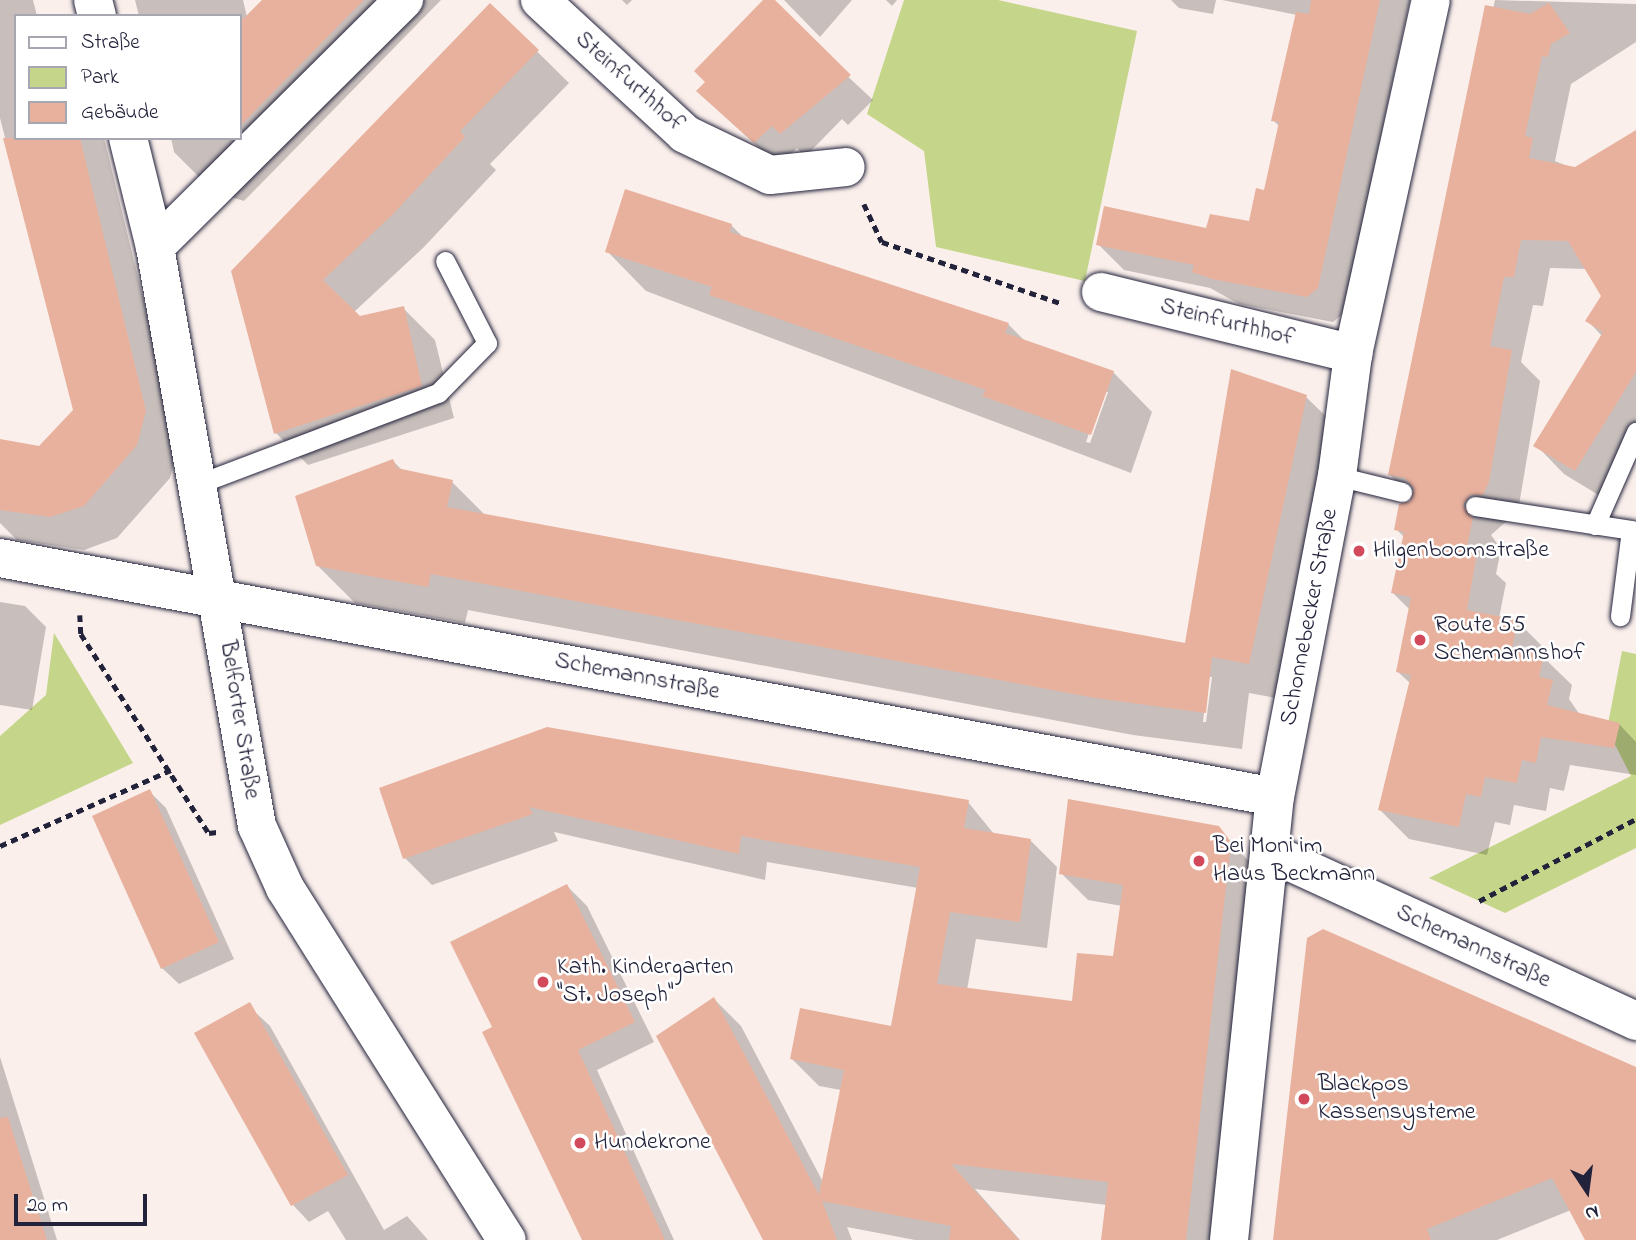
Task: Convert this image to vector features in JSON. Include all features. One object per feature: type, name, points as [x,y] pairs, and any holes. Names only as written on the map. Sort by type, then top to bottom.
[{"type":"street","points":[[155,247],[404,0]]},
{"type":"street","name":"Steinfurthhof","points":[[540,0],[685,134],[770,175],[846,167]]},
{"type":"street","name":"Schonnebecker Straße","points":[[1229,1240],[1273,854],[1275,797],[1337,476],[1353,354],[1431,0]]},
{"type":"street","name":"Belforter Straße","points":[[128,140],[155,247],[219,597],[257,826],[285,888],[507,1240]]},
{"type":"street","name":"Steinfurthhof","points":[[1101,292],[1353,354]]},
{"type":"street","name":"Schemannstraße","points":[[0,558],[1275,797]]},
{"type":"street","name":"Schemannstraße","points":[[1273,854],[1636,1021]]},
{"type":"lane","points":[[198,484],[438,393],[487,343],[444,261]]},
{"type":"lane","points":[[1595,525],[1636,432]]},
{"type":"lane","points":[[1337,476],[1402,492]]},
{"type":"lane","points":[[1475,506],[1631,530],[1620,616]]},
{"type":"path","points":[[846,167],[882,242],[1073,308],[1101,292]]},
{"type":"path","points":[[78,572],[81,634],[171,770],[209,833],[257,826]]},
{"type":"path","points":[[0,846],[171,770]]},
{"type":"path","points":[[1440,933],[1484,898],[1636,819]]},
{"type":"green space","points":[[904,0],[998,0],[1137,31],[1085,281],[936,247],[924,151],[867,114]]},
{"type":"green space","points":[[54,633],[133,763],[0,825],[0,736],[46,695]]},
{"type":"green space","points":[[1622,651],[1636,654],[1636,848],[1505,913],[1429,878],[1631,776],[1607,729]]},
{"type":"building","points":[[262,0],[364,0],[242,124],[242,20]]},
{"type":"building","points":[[763,0],[775,0],[851,75],[780,134],[772,126],[754,143],[696,91],[705,82],[694,71]]},
{"type":"building","points":[[1311,0],[1380,0],[1318,288],[1307,297],[1212,279],[1192,272],[1194,265],[1096,245],[1104,206],[1206,228],[1210,214],[1249,221],[1256,188],[1264,190],[1279,122],[1271,121],[1296,12],[1309,14]]},
{"type":"building","points":[[490,3],[539,50],[460,131],[465,137],[392,215],[323,280],[360,316],[404,306],[422,386],[274,434],[231,271]]},
{"type":"building","points":[[1549,3],[1570,33],[1551,44],[1548,57],[1542,56],[1525,136],[1533,138],[1529,158],[1575,167],[1636,130],[1636,372],[1575,471],[1533,446],[1603,332],[1585,321],[1601,296],[1568,241],[1521,240],[1514,277],[1504,277],[1490,346],[1512,350],[1489,482],[1483,495],[1470,495],[1463,505],[1473,518],[1466,551],[1477,553],[1467,610],[1518,620],[1512,648],[1544,655],[1539,677],[1553,680],[1547,705],[1620,723],[1614,748],[1541,737],[1536,763],[1522,760],[1517,783],[1485,777],[1481,797],[1466,794],[1459,827],[1378,810],[1411,675],[1396,672],[1411,597],[1391,593],[1404,532],[1394,530],[1399,504],[1410,501],[1414,489],[1405,478],[1388,475],[1485,5],[1530,14]]},
{"type":"building","points":[[3,138],[80,140],[146,411],[137,445],[84,506],[50,517],[0,510],[0,439],[39,446],[73,410]]},
{"type":"building","points":[[625,189],[732,224],[730,232],[1009,323],[1005,333],[1114,371],[1091,435],[982,396],[986,390],[709,295],[712,287],[605,252]]},
{"type":"building","points":[[1231,369],[1307,395],[1249,664],[1212,657],[1206,713],[1095,698],[431,574],[428,587],[316,566],[295,496],[393,459],[397,468],[453,480],[447,507],[1185,643]]},
{"type":"building","points":[[547,727],[969,800],[964,828],[1031,839],[1020,922],[950,912],[937,984],[1072,1001],[1077,953],[1113,956],[1123,885],[1059,874],[1068,799],[1219,826],[1231,842],[1186,1240],[1101,1240],[1108,1182],[951,1164],[1019,1240],[949,1240],[951,1226],[822,1201],[837,1240],[763,1240],[656,1036],[714,997],[819,1195],[844,1070],[790,1059],[800,1008],[891,1026],[920,867],[741,836],[739,854],[529,807],[533,814],[403,859],[379,788]]},
{"type":"building","points":[[150,789],[219,942],[161,969],[92,816]]},
{"type":"building","name":"Kath. Kindergarten \"St. Joseph\"","points":[[567,884],[635,1022],[578,1050],[665,1240],[582,1240],[482,1032],[492,1027],[450,942]]},
{"type":"building","points":[[1323,929],[1636,1067],[1636,1240],[1585,1240],[1552,1178],[1427,1229],[1431,1240],[1273,1240],[1307,938]]},
{"type":"building","points":[[250,1002],[348,1175],[291,1206],[194,1033]]},
{"type":"building","points":[[8,1117],[47,1240],[0,1240],[0,1118]]},
{"type":"place","name":"Hilgenboomstraße","points":[[1359,551]]},
{"type":"place","name":"Route 55 Schemannshof","points":[[1420,640]]},
{"type":"place","name":"Bei Moni im Haus Beckmann","points":[[1199,861]]},
{"type":"place","name":"Kath. Kindergarten \"St. Joseph\"","points":[[543,982]]},
{"type":"place","name":"Blackpos Kassensysteme","points":[[1304,1099]]},
{"type":"place","name":"Hundekrone","points":[[580,1143]]}]
